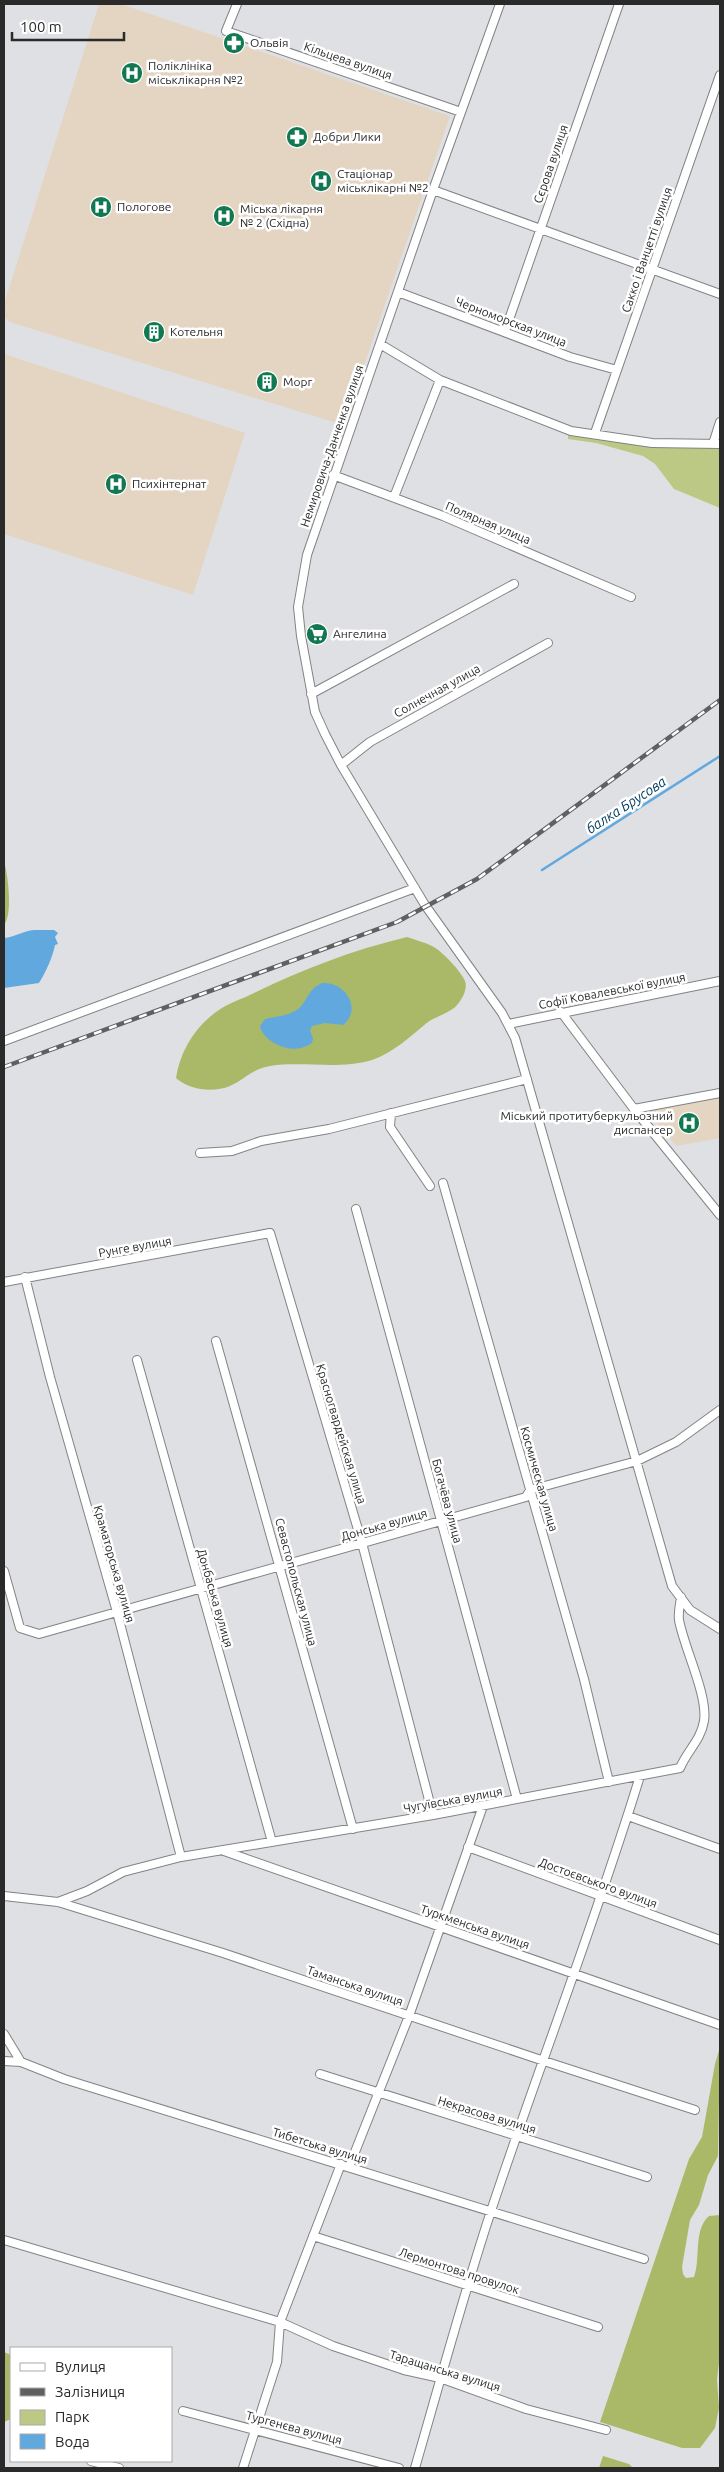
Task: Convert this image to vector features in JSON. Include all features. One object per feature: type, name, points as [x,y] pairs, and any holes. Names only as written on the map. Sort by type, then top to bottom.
[{"type":"street","name":"Кільцева вулиця","points":[[236,4],[226,32],[461,112]]},
{"type":"street","name":"Немировича-Данченка вулиця","points":[[500,4],[333,475],[307,555],[298,607],[305,668],[311,694],[318,719],[341,765],[415,888],[508,1024],[515,1038],[672,1586],[680,1597]]},
{"type":"street","name":"Сєрова вулиця","points":[[505,331],[619,4]]},
{"type":"street","name":"Сакко і Ванцетті вулиця","points":[[595,433],[720,75]]},
{"type":"street","points":[[433,190],[720,294]]},
{"type":"street","name":"Черноморская улица","points":[[398,292],[570,357],[617,370]]},
{"type":"street","points":[[380,344],[440,380],[571,431],[595,433],[652,443],[717,444],[720,422]]},
{"type":"street","points":[[394,497],[440,380]]},
{"type":"street","name":"Полярная улица","points":[[333,475],[443,516],[631,597]]},
{"type":"street","points":[[311,694],[514,584]]},
{"type":"street","name":"Солнечная улица","points":[[341,765],[370,742],[548,642]]},
{"type":"street","points":[[4,1041],[415,888]]},
{"type":"street","name":"Софії Ковалевської вулиця","points":[[508,1024],[720,981]]},
{"type":"street","points":[[561,1012],[634,1109],[720,1215]]},
{"type":"street","points":[[200,1153],[232,1151],[261,1141],[329,1129],[390,1113],[452,1100],[527,1079]]},
{"type":"street","points":[[634,1109],[720,1093]]},
{"type":"street","points":[[390,1113],[390,1127],[430,1186]]},
{"type":"street","name":"Космическая улица","points":[[443,1183],[584,1679],[609,1782]]},
{"type":"street","name":"Богачёва улица","points":[[356,1209],[517,1799]]},
{"type":"street","name":"Рунге вулиця","points":[[4,1282],[270,1233]]},
{"type":"street","name":"Красногвардейская улица","points":[[270,1233],[362,1543],[433,1816]]},
{"type":"street","name":"Краматорська вулиця","points":[[24,1277],[181,1857]]},
{"type":"street","name":"Севастопольская улица","points":[[216,1341],[353,1829]]},
{"type":"street","name":"Донбаська вулиця","points":[[137,1360],[272,1842]]},
{"type":"street","name":"Донська вулиця","points":[[12,1600],[20,1628],[40,1634],[526,1497],[530,1490],[637,1461],[676,1442],[720,1410]]},
{"type":"street","points":[[4,1571],[12,1600],[4,1604]]},
{"type":"street","points":[[680,1597],[690,1610],[720,1629]]},
{"type":"street","name":"Чугуївська вулиця","points":[[58,1902],[87,1891],[123,1872],[181,1857],[433,1816],[680,1768],[685,1756],[696,1743],[704,1720],[702,1701],[678,1618],[680,1597]]},
{"type":"street","points":[[415,2468],[440,2378],[491,2211],[575,1974],[640,1776]]},
{"type":"street","points":[[243,2468],[277,2362],[280,2322],[313,2236],[379,2093],[409,2016],[483,1806]]},
{"type":"street","points":[[628,1816],[720,1849]]},
{"type":"street","name":"Достоєвського вулиця","points":[[468,1847],[720,1940]]},
{"type":"street","name":"Туркменська вулиця","points":[[222,1850],[720,2025]]},
{"type":"street","name":"Таманська вулиця","points":[[4,1896],[58,1902],[223,1953],[696,2110]]},
{"type":"street","points":[[4,2034],[21,2062]]},
{"type":"street","name":"Тибетська вулиця","points":[[4,2061],[21,2062],[64,2079],[644,2259]]},
{"type":"street","name":"Некрасова вулиця","points":[[320,2074],[647,2177]]},
{"type":"street","name":"Лермонтова провулок","points":[[313,2236],[598,2327]]},
{"type":"street","name":"Таращанська вулиця","points":[[4,2240],[280,2322],[333,2346],[404,2370],[440,2378],[526,2409],[606,2430]]},
{"type":"street","name":"Тургенєва вулиця","points":[[183,2411],[399,2468]]},
{"type":"street","points":[[95,2462],[119,2468]]},
{"type":"shaded area","name":"Міська лікарня № 2 (Східна)","points":[[99,4],[121,4],[450,116],[345,420],[333,422],[10,322],[4,317],[4,304]]},
{"type":"shaded area","name":"Психінтернат","points":[[4,354],[245,433],[193,595],[4,534]]},
{"type":"shaded area","name":"Міський протитуберкульозний диспансер","points":[[720,1095],[720,1138],[676,1146],[646,1109]]},
{"type":"green space","points":[[568,434],[650,447],[720,448],[720,508],[674,489],[655,464],[643,456],[596,443],[568,439]]},
{"type":"green space","points":[[4,861],[9,904],[7,920],[4,925]]},
{"type":"green space","points":[[407,937],[436,948],[459,972],[465,981],[466,987],[463,997],[454,1008],[428,1022],[402,1044],[380,1057],[359,1063],[334,1065],[295,1064],[264,1067],[235,1084],[223,1088],[209,1090],[194,1088],[176,1078],[181,1059],[189,1041],[201,1025],[220,1009],[310,968],[348,954]]},
{"type":"green space","points":[[720,2047],[718,2156],[708,2175],[699,2205],[690,2220],[682,2267],[686,2278],[694,2277],[701,2229],[709,2216],[720,2215],[720,2355],[717,2379],[719,2408],[715,2428],[700,2448],[682,2448],[600,2422],[689,2159],[702,2137],[715,2064]]},
{"type":"green space","points":[[4,2352],[10,2355],[10,2419],[4,2422]]},
{"type":"green space","points":[[603,2456],[629,2464],[633,2468],[599,2468]]},
{"type":"water","points":[[34,930],[54,930],[58,933],[55,937],[58,944],[55,945],[44,974],[39,983],[4,988],[4,938]]},
{"type":"water","points":[[322,983],[338,986],[349,997],[351,1011],[349,1019],[343,1025],[325,1023],[312,1026],[310,1030],[313,1039],[312,1043],[301,1048],[283,1047],[271,1041],[260,1026],[265,1019],[285,1015],[299,1009],[312,990]]},
{"type":"waterway","name":"балка Брусова","points":[[542,870],[720,756]]},
{"type":"railway","points":[[4,1067],[397,922],[477,879],[720,700]]},
{"type":"place","name":"Ольвія","points":[[234,43]]},
{"type":"place","name":"Поліклініка міськлікарня №2","points":[[132,73]]},
{"type":"place","name":"Добри Лики","points":[[297,137]]},
{"type":"place","name":"Стаціонар міськлікарні №2","points":[[321,181]]},
{"type":"place","name":"Пологове","points":[[101,207]]},
{"type":"place","name":"Міська лікарня № 2 (Східна)","points":[[224,216]]},
{"type":"place","name":"Котельня","points":[[154,332]]},
{"type":"place","name":"Морг","points":[[267,382]]},
{"type":"place","name":"Психінтернат","points":[[116,484]]},
{"type":"place","name":"Ангелина","points":[[317,634]]},
{"type":"place","name":"Міський протитуберкульозний диспансер","points":[[689,1123]]}]
